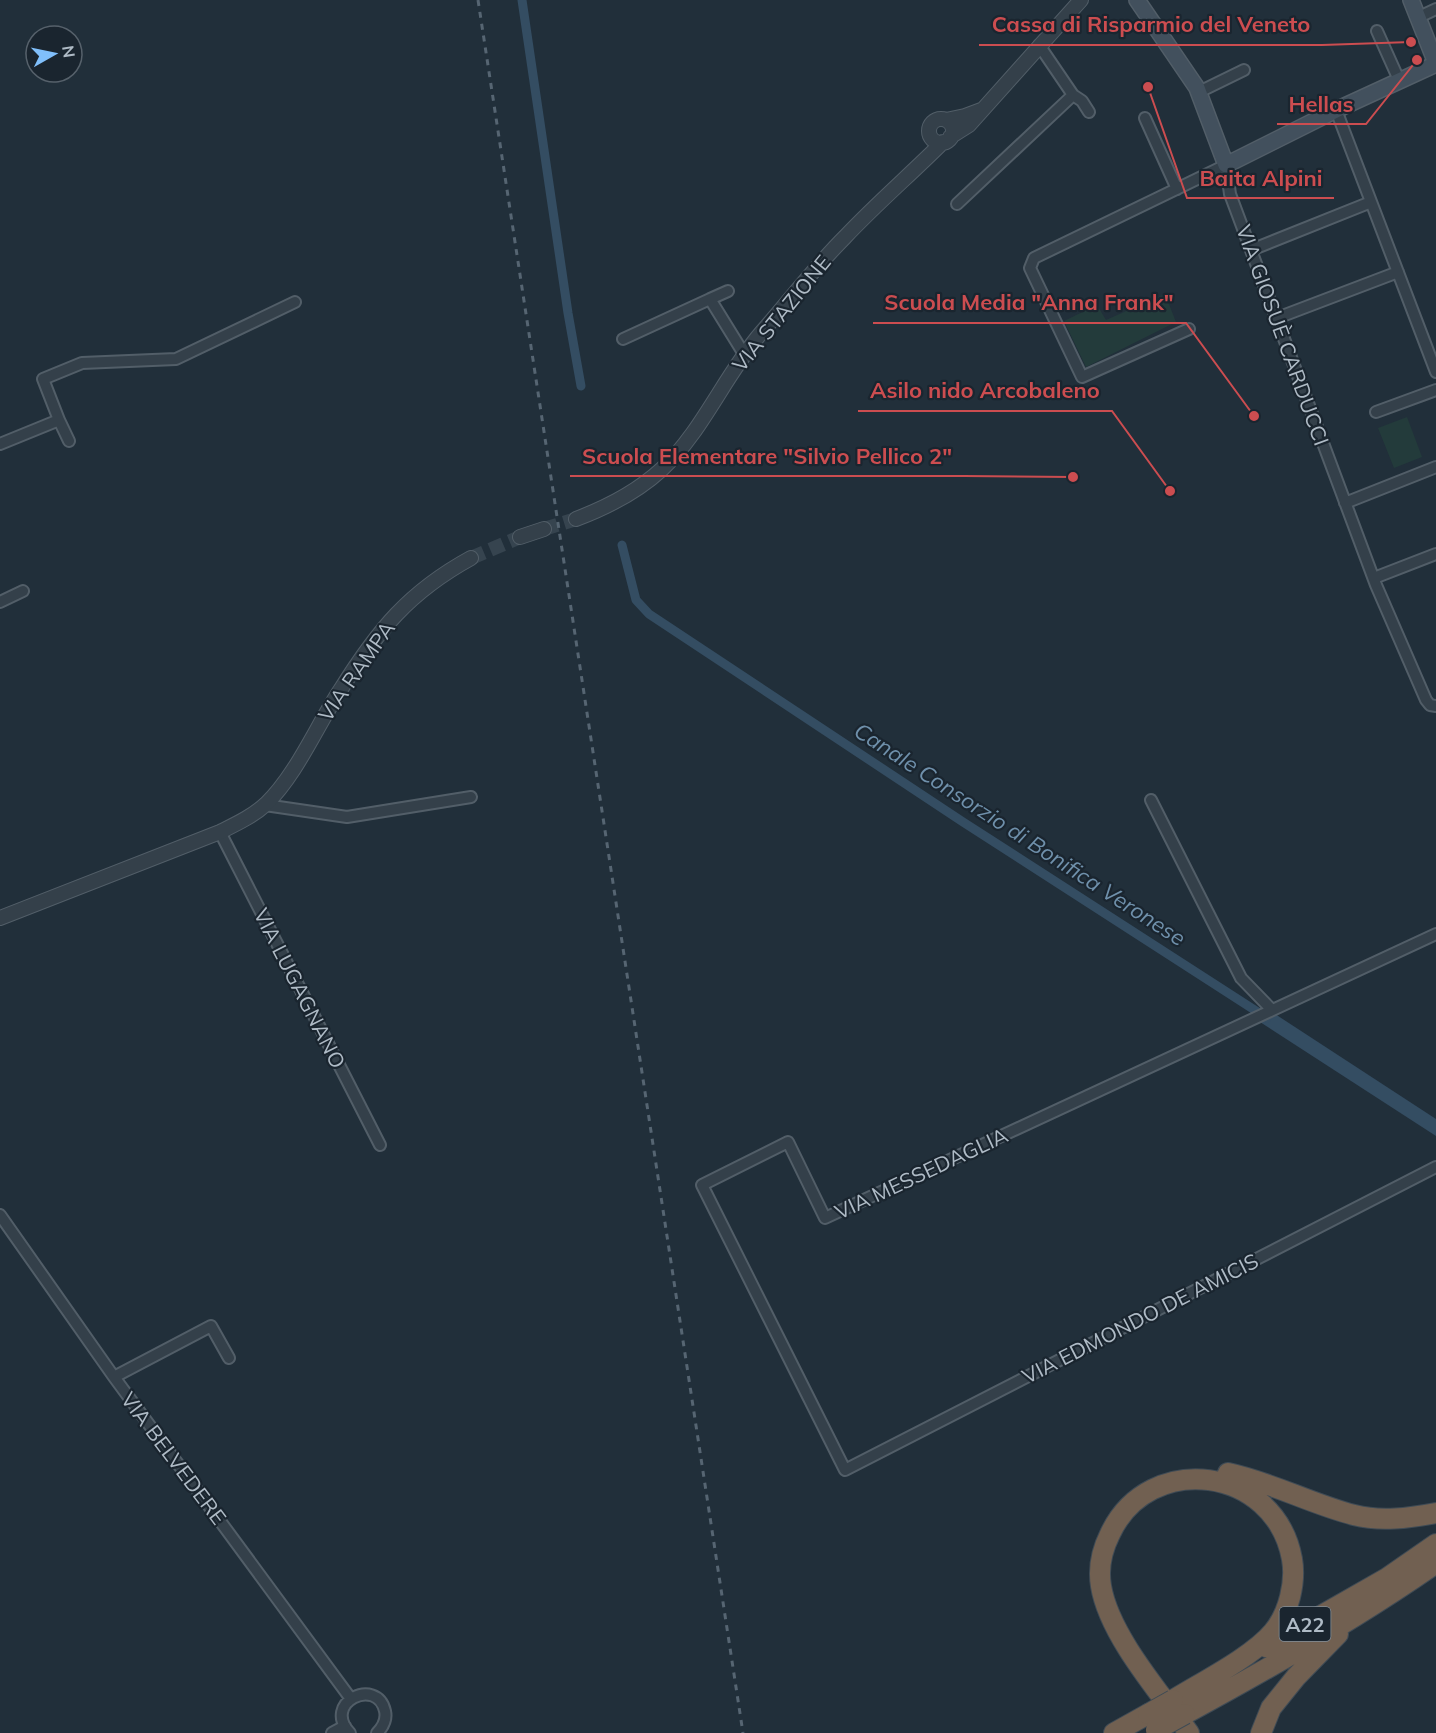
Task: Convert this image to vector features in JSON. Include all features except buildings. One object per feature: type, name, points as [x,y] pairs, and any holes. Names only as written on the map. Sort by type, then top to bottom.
[{"type":"highway","points":[[1176,1733],[1110,1639],[1099,1616],[1093,1594],[1091,1571],[1096,1541],[1105,1518],[1123,1495],[1152,1476],[1188,1467],[1244,1476],[1307,1501],[1356,1516],[1389,1519],[1436,1513]]},
{"type":"highway","points":[[1190,1479],[1239,1488],[1254,1496],[1268,1508],[1285,1534],[1293,1568],[1292,1588],[1284,1613],[1275,1630],[1182,1716],[1138,1662],[1116,1627],[1101,1586],[1100,1567],[1104,1545],[1115,1523],[1134,1500],[1163,1484],[1190,1479]]},
{"type":"highway","name":"A22","points":[[1182,1716],[1436,1544]]},
{"type":"highway","name":"A22","points":[[1114,1733],[1151,1726],[1182,1716],[1248,1680],[1398,1590],[1436,1563]]},
{"type":"highway","points":[[1261,1733],[1272,1708],[1296,1677],[1333,1638],[1398,1590]]},
{"type":"main road","points":[[1137,0],[1198,92],[1227,165],[1436,63],[1432,36],[1411,0]]},
{"type":"street","name":"VIA STAZIONE","points":[[576,519],[619,500],[641,487],[664,467],[688,439],[744,354],[844,238],[947,139],[969,125],[1081,0]]},
{"type":"street","points":[[1419,17],[1436,9]]},
{"type":"street","points":[[1377,31],[1399,80]]},
{"type":"street","points":[[1039,45],[1073,95],[1082,101],[1089,112]]},
{"type":"street","points":[[1198,92],[1244,70]]},
{"type":"street","points":[[957,204],[1073,95]]},
{"type":"street","name":"VIA STAZIONE","points":[[912,172],[926,148],[930,135],[929,127],[934,121],[964,116],[983,109]]},
{"type":"street","points":[[1336,110],[1436,372]]},
{"type":"street","points":[[1145,118],[1177,189]]},
{"type":"street","points":[[930,135],[935,141],[947,139],[951,126],[946,120]]},
{"type":"street","points":[[1189,329],[1082,377],[1029,268],[1034,258],[1227,165]]},
{"type":"street","name":"VIA GIOSUÈ CARDUCCI","points":[[1227,165],[1230,194],[1345,503],[1426,700],[1430,705],[1436,706]]},
{"type":"street","points":[[1251,250],[1371,202]]},
{"type":"street","points":[[1277,318],[1398,272]]},
{"type":"street","points":[[623,339],[728,291]]},
{"type":"street","points":[[710,299],[744,354]]},
{"type":"street","points":[[69,441],[43,379],[81,363],[176,359],[295,302]]},
{"type":"street","points":[[1376,412],[1436,390]]},
{"type":"street","points":[[0,444],[59,420]]},
{"type":"street","points":[[1345,503],[1436,467]]},
{"type":"street","points":[[520,537],[544,529]]},
{"type":"street","points":[[1374,578],[1436,554]]},
{"type":"street","name":"VIA RAMPA","points":[[0,918],[220,832],[242,821],[265,805],[282,787],[341,688],[390,619],[432,582],[471,558]]},
{"type":"street","points":[[0,602],[23,591]]},
{"type":"street","points":[[265,805],[346,817],[471,797]]},
{"type":"street","points":[[1151,800],[1242,978],[1272,1010]]},
{"type":"street","name":"VIA LUGAGNANO","points":[[220,832],[380,1145]]},
{"type":"street","name":"VIA MESSEDAGLIA","points":[[845,1470],[702,1185],[788,1142],[825,1218],[1436,934]]},
{"type":"street","name":"VIA EDMONDO DE AMICIS","points":[[845,1470],[1436,1167]]},
{"type":"street","name":"VIA BELVEDERE","points":[[0,1215],[114,1377],[351,1699]]},
{"type":"street","points":[[114,1377],[211,1326],[229,1358]]},
{"type":"street","points":[[332,1733],[348,1730],[342,1720],[344,1708],[351,1699],[366,1694],[379,1701],[386,1714],[385,1722],[377,1733]]},
{"type":"green space","points":[[1165,294],[1176,322],[1086,367],[1064,321],[1097,305],[1106,320]]},
{"type":"green space","points":[[1407,417],[1422,457],[1394,468],[1378,428]]},
{"type":"water","points":[[1275,1014],[1436,1119],[1436,1136],[1260,1022]]},
{"type":"waterway","name":"Canale Consorzio di Bonifica Veronese","points":[[522,0],[568,313],[581,386]]},
{"type":"waterway","name":"Canale Consorzio di Bonifica Veronese","points":[[622,545],[636,600],[649,614],[963,822],[1267,1018]]},
{"type":"tunnel","points":[[544,529],[576,519]]},
{"type":"tunnel","points":[[471,558],[520,537]]},
{"type":"railway","points":[[478,0],[743,1733]]},
{"type":"place","name":"Cassa di Risparmio del Veneto","points":[[1411,42]]},
{"type":"place","name":"Hellas","points":[[1417,60]]},
{"type":"place","name":"Baita Alpini","points":[[1148,87]]},
{"type":"place","name":"Scuola Media \"Anna Frank\"","points":[[1254,416]]},
{"type":"place","name":"Scuola Elementare \"Silvio Pellico 2\"","points":[[1073,477]]},
{"type":"place","name":"Asilo nido Arcobaleno","points":[[1170,491]]}]
